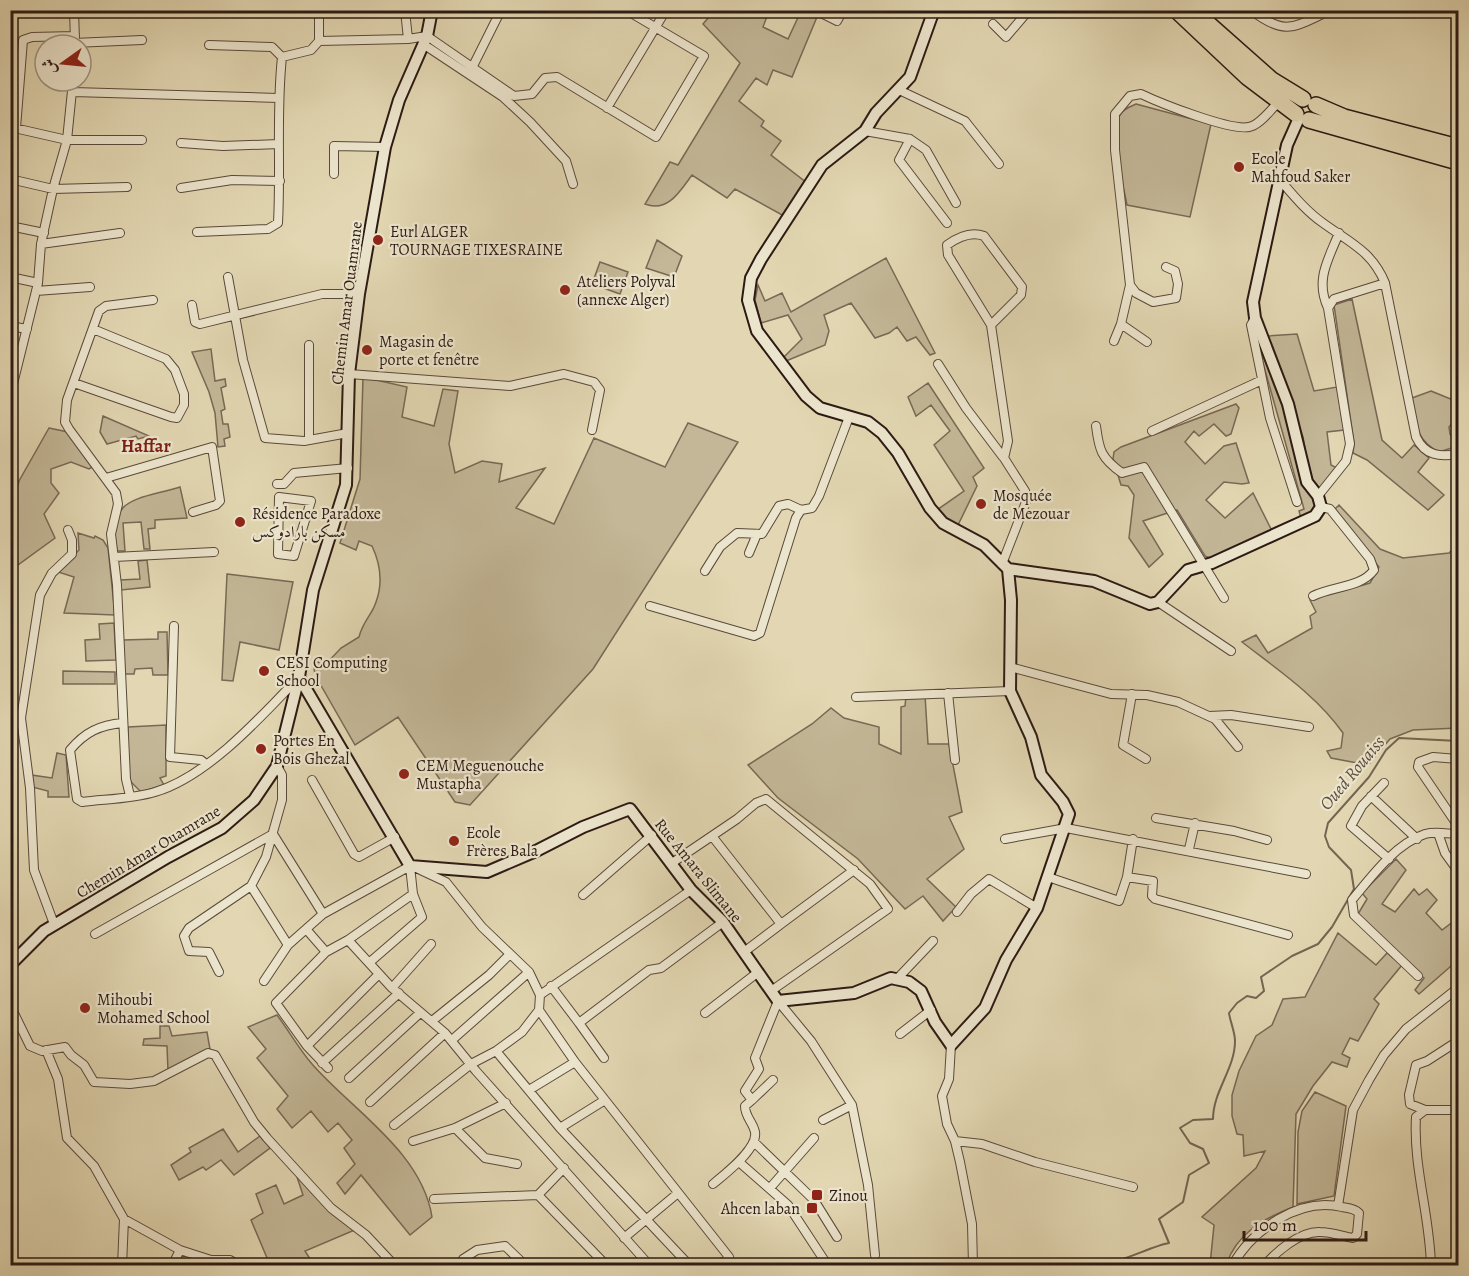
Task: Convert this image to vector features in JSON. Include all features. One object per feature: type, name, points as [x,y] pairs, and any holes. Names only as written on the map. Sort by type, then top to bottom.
[{"type":"highway","points":[[1176,10],[1278,103],[1301,118],[1458,162]]},
{"type":"highway","points":[[1193,10],[1272,80],[1310,102],[1344,117],[1458,147]]},
{"type":"highway","points":[[1301,118],[1296,105],[1310,102]]},
{"type":"street","points":[[74,10],[75,33]]},
{"type":"street","points":[[110,10],[166,10]]},
{"type":"street","points":[[217,10],[268,10]]},
{"type":"street","points":[[282,57],[311,50],[319,41],[319,10]]},
{"type":"street","points":[[405,10],[408,39]]},
{"type":"street","name":"Chemin Amar Ouamrane","points":[[10,965],[44,930],[222,828],[254,800],[277,766],[299,677],[313,590],[346,485],[350,374],[359,294],[385,147],[399,100],[425,40],[432,10]]},
{"type":"street","points":[[472,68],[501,10]]},
{"type":"street","points":[[319,41],[425,40],[514,96],[520,97],[532,94],[549,76],[557,77],[656,136],[704,56],[626,10]]},
{"type":"street","points":[[607,108],[666,10]]},
{"type":"street","points":[[815,10],[837,21],[843,10]]},
{"type":"street","points":[[934,10],[916,64],[899,90],[876,113],[865,131],[822,165],[761,259],[748,288],[751,315],[757,331],[806,396],[820,408],[868,422],[882,433],[898,453],[930,508],[943,523],[984,545],[1005,567],[1094,581],[1150,604],[1158,602],[1188,570],[1212,563],[1315,516],[1319,502],[1346,461],[1350,444],[1328,308],[1322,293],[1321,276],[1340,233]]},
{"type":"street","points":[[993,24],[1006,37],[1029,10]]},
{"type":"street","points":[[1251,10],[1279,28],[1297,26],[1331,10]]},
{"type":"street","points":[[1303,10],[1314,18]]},
{"type":"street","points":[[33,37],[23,40],[13,127],[67,140],[142,140]]},
{"type":"street","points":[[93,41],[142,40]]},
{"type":"street","points":[[425,40],[503,97],[530,122],[566,161],[573,184]]},
{"type":"street","points":[[209,45],[272,47],[282,57]]},
{"type":"street","points":[[196,232],[268,230],[278,223],[280,181],[278,98],[282,57]]},
{"type":"street","points":[[899,90],[965,121],[999,164]]},
{"type":"street","points":[[10,396],[37,287],[41,244],[67,140],[73,93]]},
{"type":"street","points":[[93,93],[278,98]]},
{"type":"street","points":[[1114,341],[1121,324],[1130,285],[1114,150],[1114,114],[1130,96],[1141,94],[1210,119],[1249,127],[1258,123],[1278,103]]},
{"type":"street","points":[[1301,118],[1287,145],[1258,270],[1253,302],[1255,318],[1288,404],[1306,482],[1319,502],[1330,509],[1370,559],[1374,570],[1364,580],[1326,589],[1312,596]]},
{"type":"street","points":[[865,131],[910,139],[926,150],[956,203]]},
{"type":"street","points":[[910,139],[899,160],[947,223]]},
{"type":"street","points":[[181,143],[223,146],[279,144]]},
{"type":"street","points":[[334,174],[334,146],[385,147]]},
{"type":"street","points":[[10,180],[53,189],[127,187]]},
{"type":"street","points":[[181,188],[232,180],[280,181]]},
{"type":"street","points":[[1280,180],[1314,216],[1367,252],[1385,282],[1416,437],[1427,451],[1444,456],[1458,453]]},
{"type":"street","points":[[10,226],[44,233]]},
{"type":"street","points":[[41,244],[120,233]]},
{"type":"street","points":[[991,325],[1021,295],[1022,287],[984,236],[977,233],[958,237],[947,245],[948,255],[991,325],[1008,441],[1004,458]]},
{"type":"street","points":[[1130,285],[1136,293],[1153,303],[1176,298],[1178,284],[1175,271],[1166,267]]},
{"type":"street","points":[[10,277],[37,287],[90,287]]},
{"type":"street","points":[[228,278],[243,360],[265,438],[309,439],[348,433]]},
{"type":"street","points":[[1328,308],[1334,299],[1385,282]]},
{"type":"street","points":[[192,305],[195,322],[200,324],[322,294],[359,294]]},
{"type":"street","points":[[130,796],[126,779],[111,534],[118,504],[116,493],[65,422],[67,400],[101,308],[153,300]]},
{"type":"street","points":[[1255,318],[1251,326],[1270,418],[1298,502]]},
{"type":"street","points":[[1121,324],[1147,342]]},
{"type":"street","points":[[10,326],[27,329]]},
{"type":"street","points":[[74,383],[171,417],[177,418],[182,413],[184,394],[175,370],[166,359],[93,329]]},
{"type":"street","points":[[309,345],[309,439]]},
{"type":"street","points":[[938,363],[966,408],[1004,458],[1025,491],[1026,502],[1005,567],[1011,600],[1010,691],[1031,737],[1041,775],[1063,802],[1069,814],[1066,828],[1036,908],[1006,960],[985,1008],[951,1045]]},
{"type":"street","points":[[350,374],[510,386],[564,374],[594,382],[600,390],[592,430]]},
{"type":"street","points":[[1152,431],[1262,380]]},
{"type":"street","points":[[705,571],[720,547],[737,533],[758,534],[767,529],[779,506],[788,504],[801,510],[812,508],[819,496],[849,417]]},
{"type":"street","points":[[1095,426],[1100,452],[1122,472],[1144,467],[1224,598]]},
{"type":"street","points":[[106,478],[212,447],[220,501],[219,504],[193,512]]},
{"type":"street","points":[[277,484],[284,484],[294,473],[348,468]]},
{"type":"street","points":[[279,498],[309,499],[311,501],[294,556],[278,554],[279,498]]},
{"type":"street","points":[[650,606],[754,636],[760,633],[796,518],[801,510]]},
{"type":"street","points":[[54,924],[34,870],[30,788],[21,718],[40,596],[52,573],[72,554],[72,540],[68,530]]},
{"type":"street","points":[[749,553],[758,534]]},
{"type":"street","points":[[114,557],[214,552]]},
{"type":"street","points":[[1158,602],[1231,651]]},
{"type":"street","points":[[174,626],[170,757],[201,760],[206,764]]},
{"type":"street","points":[[1011,667],[1111,694],[1132,694],[1178,702],[1209,716],[1238,747]]},
{"type":"street","points":[[123,723],[101,725],[78,740],[70,750],[77,799],[82,802],[160,790],[206,764],[262,716],[299,677],[410,866],[413,894],[422,917],[370,962]]},
{"type":"street","points":[[856,697],[1010,691]]},
{"type":"street","points":[[948,693],[955,760]]},
{"type":"street","points":[[1132,694],[1123,745],[1146,759]]},
{"type":"street","points":[[1209,716],[1231,715],[1309,727]]},
{"type":"street","points":[[1458,759],[1432,757],[1423,759],[1418,767],[1458,826]]},
{"type":"street","points":[[219,972],[209,952],[189,951],[184,936],[189,927],[251,886],[273,834],[282,800],[282,776],[277,766]]},
{"type":"street","points":[[312,780],[354,854],[359,857],[395,837]]},
{"type":"street","points":[[1383,783],[1362,806],[1351,826],[1389,859]]},
{"type":"street","points":[[1371,796],[1417,839]]},
{"type":"street","points":[[672,863],[756,803],[766,799],[870,884],[888,909],[771,991]]},
{"type":"street","name":"Rue Amara Slimane","points":[[410,866],[487,872],[536,852],[582,827],[630,809],[652,835],[691,890],[723,922],[778,1001]]},
{"type":"street","points":[[1156,818],[1195,823],[1267,840]]},
{"type":"street","points":[[1189,849],[1195,823]]},
{"type":"street","points":[[1005,839],[1066,828],[1189,849],[1306,874]]},
{"type":"street","points":[[1438,833],[1445,854],[1458,871]]},
{"type":"street","points":[[1418,975],[1352,910],[1352,900],[1373,874],[1417,839],[1438,833],[1458,834]]},
{"type":"street","points":[[273,834],[323,914]]},
{"type":"street","points":[[95,934],[273,834]]},
{"type":"street","points":[[583,895],[652,835]]},
{"type":"street","points":[[712,836],[781,924]]},
{"type":"street","points":[[1048,877],[1119,901],[1127,877],[1133,839]]},
{"type":"street","points":[[264,981],[288,945],[323,914],[410,866]]},
{"type":"street","points":[[394,1125],[471,1064],[496,1052],[522,1032],[539,1010],[540,995],[529,972],[482,927],[446,882],[410,866]]},
{"type":"street","points":[[744,952],[854,870]]},
{"type":"street","points":[[1127,877],[1153,881],[1152,896],[1155,899],[1288,935]]},
{"type":"street","points":[[957,912],[971,894],[988,879],[1036,908]]},
{"type":"street","points":[[251,886],[288,945]]},
{"type":"street","points":[[540,995],[691,890]]},
{"type":"street","points":[[413,894],[348,940],[326,952],[276,1003],[307,1046],[325,1066],[395,991],[431,944]]},
{"type":"street","points":[[579,1023],[649,970],[661,968],[723,922]]},
{"type":"street","points":[[306,929],[326,952]]},
{"type":"street","points":[[348,940],[395,991],[452,1040],[650,1266]]},
{"type":"street","points":[[896,980],[933,941]]},
{"type":"street","points":[[432,1021],[489,975],[510,954]]},
{"type":"street","points":[[452,1040],[529,972]]},
{"type":"street","points":[[705,1013],[757,973]]},
{"type":"street","points":[[307,1046],[379,974]]},
{"type":"street","points":[[778,1001],[854,993],[891,978],[909,982],[921,991],[935,1022],[951,1045],[949,1079],[942,1096],[947,1124],[956,1141],[972,1224],[973,1266]]},
{"type":"street","points":[[551,986],[603,1058]]},
{"type":"street","points":[[1338,1206],[1353,1110],[1369,1080],[1384,1055],[1406,1029],[1458,988]]},
{"type":"street","points":[[752,1100],[745,1091],[759,1069],[755,1058],[778,1001]]},
{"type":"street","points":[[778,1001],[811,1041],[852,1105],[868,1185],[875,1255]]},
{"type":"street","points":[[10,1005],[25,1041],[36,1049],[65,1047],[84,1065],[94,1082],[130,1084],[154,1081],[208,1053],[215,1055],[254,1122],[267,1138],[332,1208],[366,1235],[395,1266]]},
{"type":"street","points":[[539,1010],[575,1062],[729,1257],[719,1266]]},
{"type":"street","points":[[900,1034],[931,1010]]},
{"type":"street","points":[[349,1078],[420,1013]]},
{"type":"street","points":[[370,1102],[445,1033]]},
{"type":"street","points":[[1458,1041],[1427,1061],[1416,1065],[1409,1095],[1410,1104],[1425,1110],[1458,1110]]},
{"type":"street","points":[[46,1050],[58,1079],[67,1138],[94,1166],[124,1219],[180,1250],[210,1263],[230,1260],[239,1266]]},
{"type":"street","points":[[496,1052],[560,1128],[647,1217],[690,1266]]},
{"type":"street","points":[[529,1090],[575,1062]]},
{"type":"street","points":[[713,1184],[739,1162],[754,1142],[755,1132],[745,1116],[745,1106],[773,1080]]},
{"type":"street","points":[[560,1128],[605,1100]]},
{"type":"street","points":[[413,1141],[455,1128],[506,1103]]},
{"type":"street","points":[[823,1120],[852,1105]]},
{"type":"street","points":[[1425,1110],[1416,1117],[1415,1143],[1431,1244],[1431,1266]]},
{"type":"street","points":[[455,1128],[486,1158],[517,1164]]},
{"type":"street","points":[[770,1188],[814,1138]]},
{"type":"street","points":[[956,1141],[982,1144],[1035,1162],[1133,1187]]},
{"type":"street","points":[[754,1142],[814,1200],[837,1238]]},
{"type":"street","points":[[739,1162],[788,1205],[828,1266]]},
{"type":"street","points":[[434,1198],[538,1195],[564,1168]]},
{"type":"street","points":[[624,1238],[678,1192]]},
{"type":"street","points":[[538,1195],[607,1266]]},
{"type":"street","points":[[1232,1266],[1245,1244],[1275,1221],[1318,1204],[1338,1206],[1359,1213],[1358,1234],[1353,1238],[1319,1232],[1310,1233],[1286,1246],[1264,1266]]},
{"type":"street","points":[[122,1266],[124,1219]]},
{"type":"street","points":[[470,1266],[463,1259],[477,1250],[505,1246],[526,1266]]},
{"type":"street","points":[[172,1266],[180,1250]]},
{"type":"shaded area","points":[[714,11],[769,11],[763,27],[788,39],[801,11],[817,17],[792,77],[773,70],[767,85],[756,78],[739,101],[764,121],[761,126],[781,141],[771,155],[807,183],[784,216],[735,189],[727,198],[692,175],[678,194],[667,203],[660,206],[645,204],[670,162],[678,165],[740,63],[703,24]]},
{"type":"shaded area","points":[[1136,104],[1211,124],[1190,217],[1127,205],[1118,162],[1116,129],[1121,113]]},
{"type":"shaded area","points":[[657,240],[682,256],[674,277],[646,268]]},
{"type":"shaded area","points":[[886,258],[935,353],[930,355],[916,337],[907,341],[897,327],[875,338],[851,303],[824,315],[829,331],[825,345],[786,361],[784,357],[802,339],[788,315],[761,323],[755,300],[758,285],[765,301],[782,293],[791,312]]},
{"type":"shaded area","points":[[600,262],[628,272],[620,294],[592,284]]},
{"type":"shaded area","points":[[1352,299],[1382,440],[1402,458],[1414,445],[1429,458],[1418,472],[1444,495],[1428,510],[1367,460],[1353,453],[1354,443],[1334,305]]},
{"type":"shaded area","points":[[1297,334],[1314,391],[1337,387],[1344,430],[1327,432],[1331,465],[1337,468],[1318,491],[1310,479],[1303,437],[1268,336]]},
{"type":"shaded area","points":[[1259,337],[1284,403],[1315,503],[1316,509],[1301,519],[1299,511],[1304,509],[1256,338]]},
{"type":"shaded area","points":[[211,349],[215,381],[225,379],[226,386],[221,388],[225,409],[221,411],[223,424],[228,424],[230,437],[224,439],[225,446],[218,447],[215,413],[192,352]]},
{"type":"shaded area","points":[[363,377],[407,387],[402,417],[434,426],[443,389],[458,391],[449,444],[455,473],[482,461],[502,464],[499,482],[545,468],[516,508],[554,524],[594,438],[665,467],[688,423],[738,442],[593,669],[470,805],[455,802],[398,717],[355,745],[315,675],[313,661],[326,664],[341,648],[359,637],[378,595],[379,566],[372,546],[359,541],[356,550],[340,543],[360,479]]},
{"type":"shaded area","points":[[928,383],[984,468],[973,477],[977,486],[958,525],[946,520],[937,510],[964,491],[934,445],[950,431],[931,405],[916,416],[908,397]]},
{"type":"shaded area","points":[[1431,391],[1458,402],[1458,423],[1454,421],[1449,427],[1450,434],[1458,446],[1439,452],[1425,442],[1418,430],[1412,398]]},
{"type":"shaded area","points":[[1236,404],[1239,408],[1231,434],[1226,436],[1214,424],[1199,436],[1194,431],[1185,442],[1205,464],[1224,446],[1236,443],[1249,483],[1224,482],[1206,500],[1225,518],[1253,493],[1272,531],[1214,560],[1205,556],[1177,510],[1143,521],[1163,554],[1149,567],[1129,538],[1134,495],[1128,486],[1121,485],[1113,459],[1114,452],[1121,447]]},
{"type":"shaded area","points":[[103,416],[149,436],[138,439],[136,436],[107,444],[100,432]]},
{"type":"shaded area","points":[[49,428],[68,432],[94,466],[89,469],[71,462],[51,469],[51,483],[59,493],[44,514],[55,538],[11,570],[11,514],[19,481]]},
{"type":"shaded area","points":[[180,487],[187,518],[155,520],[155,528],[148,529],[150,549],[144,549],[141,522],[123,523],[125,551],[117,551],[116,520],[121,510],[139,498]]},
{"type":"shaded area","points":[[1339,505],[1380,549],[1403,558],[1449,553],[1458,544],[1458,728],[1413,730],[1390,739],[1368,765],[1331,758],[1327,751],[1341,748],[1343,733],[1309,695],[1242,642],[1256,635],[1268,653],[1312,628],[1310,616],[1316,612],[1310,600],[1370,583],[1379,567],[1333,511]]},
{"type":"shaded area","points":[[78,533],[103,540],[108,548],[115,615],[64,613],[74,577],[58,572],[79,550]]},
{"type":"shaded area","points":[[147,560],[150,587],[121,590],[120,580],[140,579],[138,561]]},
{"type":"shaded area","points":[[227,574],[293,582],[279,650],[240,642],[233,681],[222,680]]},
{"type":"shaded area","points":[[114,623],[116,660],[86,661],[85,640],[100,639],[99,624]]},
{"type":"shaded area","points":[[158,632],[167,632],[168,675],[153,675],[152,668],[135,669],[134,674],[124,674],[123,640],[158,639]]},
{"type":"shaded area","points":[[63,671],[115,672],[115,684],[63,684]]},
{"type":"shaded area","points":[[925,695],[928,744],[949,744],[962,812],[949,817],[964,849],[927,879],[956,907],[943,921],[923,896],[905,909],[858,859],[778,798],[748,765],[812,724],[831,708],[844,718],[879,727],[879,744],[901,754],[901,707],[905,706],[906,696]]},
{"type":"shaded area","points":[[166,725],[166,776],[160,778],[164,785],[141,792],[128,779],[128,727]]},
{"type":"shaded area","points":[[57,753],[66,755],[69,797],[48,797],[48,791],[32,787],[31,775],[52,778]]},
{"type":"shaded area","points":[[1396,859],[1406,870],[1382,904],[1395,912],[1414,889],[1419,895],[1427,889],[1437,900],[1426,913],[1442,930],[1458,918],[1458,960],[1419,994],[1415,990],[1424,978],[1358,914],[1367,899],[1362,893]]},
{"type":"shaded area","points":[[1338,933],[1376,965],[1387,953],[1402,965],[1374,999],[1379,1004],[1358,1041],[1350,1038],[1342,1054],[1350,1058],[1347,1067],[1332,1062],[1313,1086],[1296,1114],[1293,1207],[1252,1228],[1237,1244],[1226,1265],[1210,1265],[1214,1225],[1202,1217],[1256,1168],[1265,1151],[1244,1156],[1243,1135],[1237,1134],[1232,1116],[1232,1095],[1239,1071],[1256,1036],[1272,1025],[1283,999],[1305,997]]},
{"type":"shaded area","points":[[277,1015],[312,1064],[383,1133],[415,1172],[426,1194],[432,1217],[410,1235],[361,1175],[345,1194],[337,1183],[355,1164],[344,1148],[352,1140],[338,1123],[328,1132],[311,1111],[292,1128],[277,1109],[288,1096],[257,1058],[266,1049],[248,1027]]},
{"type":"shaded area","points":[[160,1026],[169,1026],[172,1036],[207,1032],[210,1049],[168,1071],[167,1046],[143,1045],[144,1039],[160,1038]]},
{"type":"shaded area","points":[[1315,1092],[1346,1106],[1334,1196],[1297,1204],[1298,1132],[1302,1111]]},
{"type":"shaded area","points":[[223,1129],[238,1152],[260,1136],[270,1148],[234,1175],[221,1160],[206,1170],[203,1167],[179,1180],[171,1165],[191,1152],[189,1148]]},
{"type":"shaded area","points":[[300,1176],[357,1229],[305,1251],[314,1265],[270,1265],[251,1220],[263,1213],[256,1194],[276,1185],[284,1204],[303,1195],[297,1177]]},
{"type":"waterway","name":"Oued Rouaiss","points":[[1097,1266],[1103,1262],[1117,1261],[1169,1243],[1159,1219],[1183,1202],[1189,1175],[1209,1163],[1203,1149],[1190,1143],[1180,1128],[1193,1120],[1213,1119],[1216,1099],[1234,1051],[1235,1038],[1229,1013],[1247,996],[1256,998],[1264,991],[1261,977],[1292,956],[1318,944],[1332,927],[1354,889],[1351,870],[1329,847],[1325,836],[1328,823],[1369,777],[1386,750],[1399,738],[1458,741]]},
{"type":"place","name":"Ecole Mahfoud Saker","points":[[1239,167]]},
{"type":"place","name":"Eurl ALGER TOURNAGE TIXESRAINE","points":[[378,240]]},
{"type":"place","name":"Ateliers Polyval (annexe Alger)","points":[[565,290]]},
{"type":"place","name":"Magasin de porte et fenêtre","points":[[367,350]]},
{"type":"place","name":"Mosquée de Mezouar","points":[[981,504]]},
{"type":"place","name":"Résidence Paradoxe مسكن بارادوكس","points":[[240,522]]},
{"type":"place","name":"CESI Computing School","points":[[264,671]]},
{"type":"place","name":"Portes En Bois Ghezal","points":[[261,749]]},
{"type":"place","name":"CEM Meguenouche Mustapha","points":[[404,774]]},
{"type":"place","name":"Ecole Frères Bala","points":[[454,841]]},
{"type":"place","name":"Mihoubi Mohamed School","points":[[85,1008]]},
{"type":"place","name":"Zinou","points":[[817,1195]]},
{"type":"place","name":"Ahcen laban","points":[[812,1208]]},
{"type":"district","name":"Haffar","points":[[146,446]]}]
